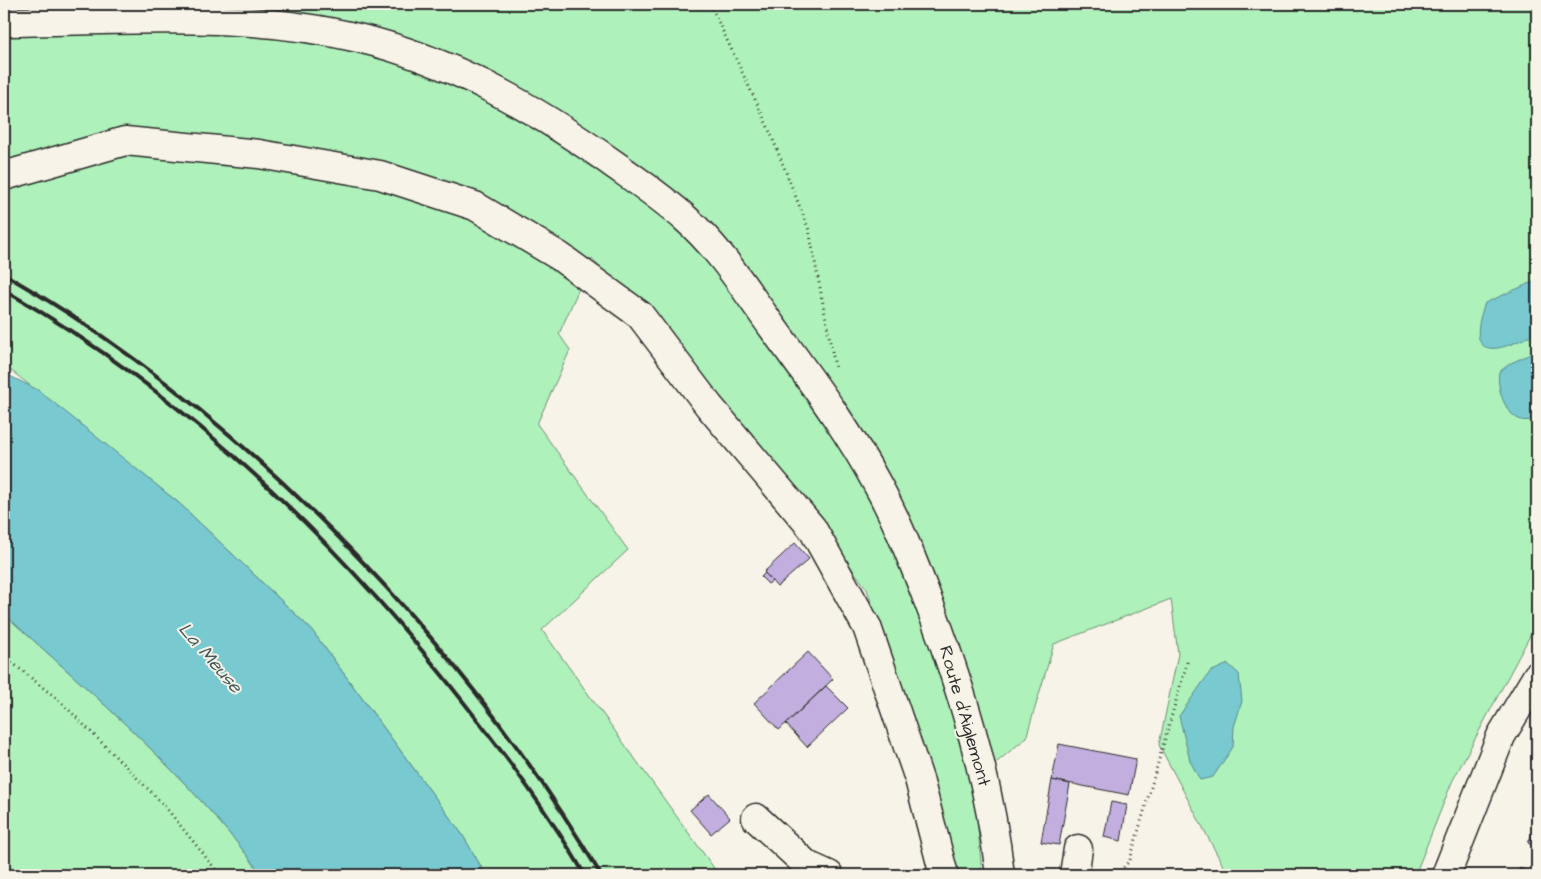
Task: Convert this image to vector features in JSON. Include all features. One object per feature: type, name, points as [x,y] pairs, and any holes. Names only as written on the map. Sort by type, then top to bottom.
[{"type":"street","name":"Route d'Aiglemont","points":[[4,22],[196,20],[251,22],[356,37],[409,52],[463,74],[515,99],[637,180],[687,219],[737,277],[837,419],[877,483],[912,560],[958,683],[980,757],[993,820],[1000,875]]},
{"type":"street","points":[[4,176],[125,141],[259,154],[380,175],[475,206],[559,256],[640,314],[709,406],[812,528],[867,627],[919,779],[944,875]]},
{"type":"street","points":[[1446,875],[1500,736],[1537,676]]},
{"type":"street","points":[[756,818],[807,865],[829,875]]},
{"type":"street","points":[[1074,875],[1078,849]]},
{"type":"path","points":[[710,4],[768,127],[809,230],[835,372]]},
{"type":"path","points":[[4,656],[62,703],[163,804],[220,875]]},
{"type":"path","points":[[1116,875],[1130,860],[1188,659]]},
{"type":"green space","points":[[4,4],[1537,4],[1537,627],[1533,630],[1452,782],[1415,875],[1228,875],[1159,745],[1178,654],[1171,599],[1054,644],[1026,738],[974,781],[982,875],[958,875],[867,589],[756,438],[592,259],[559,334],[570,350],[537,424],[628,550],[542,630],[719,875],[486,875],[462,834],[311,629],[179,503],[4,365]]},
{"type":"green space","points":[[4,614],[140,738],[204,804],[262,875],[4,875]]},
{"type":"water","points":[[1537,280],[1537,332],[1510,345],[1498,348],[1489,348],[1482,344],[1479,336],[1479,322],[1485,303]]},
{"type":"water","points":[[1537,351],[1537,417],[1520,420],[1507,408],[1503,399],[1498,380],[1499,372],[1511,363]]},
{"type":"water","name":"La Meuse","points":[[4,373],[38,390],[179,503],[311,629],[462,834],[486,875],[262,875],[204,804],[140,738],[4,614]]},
{"type":"water","points":[[1228,664],[1239,674],[1242,701],[1234,727],[1233,747],[1213,777],[1200,780],[1190,761],[1179,716],[1210,672]]},
{"type":"building","points":[[795,543],[809,559],[777,587],[764,572]]},
{"type":"building","points":[[765,573],[772,581],[768,584],[761,577]]},
{"type":"building","points":[[808,652],[833,679],[779,730],[754,703]]},
{"type":"building","points":[[826,686],[848,708],[807,747],[786,724]]},
{"type":"building","points":[[1059,744],[1136,759],[1129,795],[1052,780]]},
{"type":"building","points":[[1052,780],[1070,784],[1059,845],[1041,842]]},
{"type":"building","points":[[709,794],[730,818],[711,834],[690,810]]},
{"type":"building","points":[[1111,802],[1127,805],[1121,841],[1104,837]]},
{"type":"building","points":[[1537,824],[1537,848],[1528,843]]},
{"type":"building","points":[[1520,868],[1534,875],[1516,875]]},
{"type":"railway","points":[[4,274],[92,330],[178,393],[261,462],[339,538],[413,618],[482,701],[545,787],[601,875]]},
{"type":"railway","points":[[4,290],[70,331],[134,375],[195,423],[254,474],[311,529],[365,585],[465,704],[528,788],[558,831],[585,875]]}]
